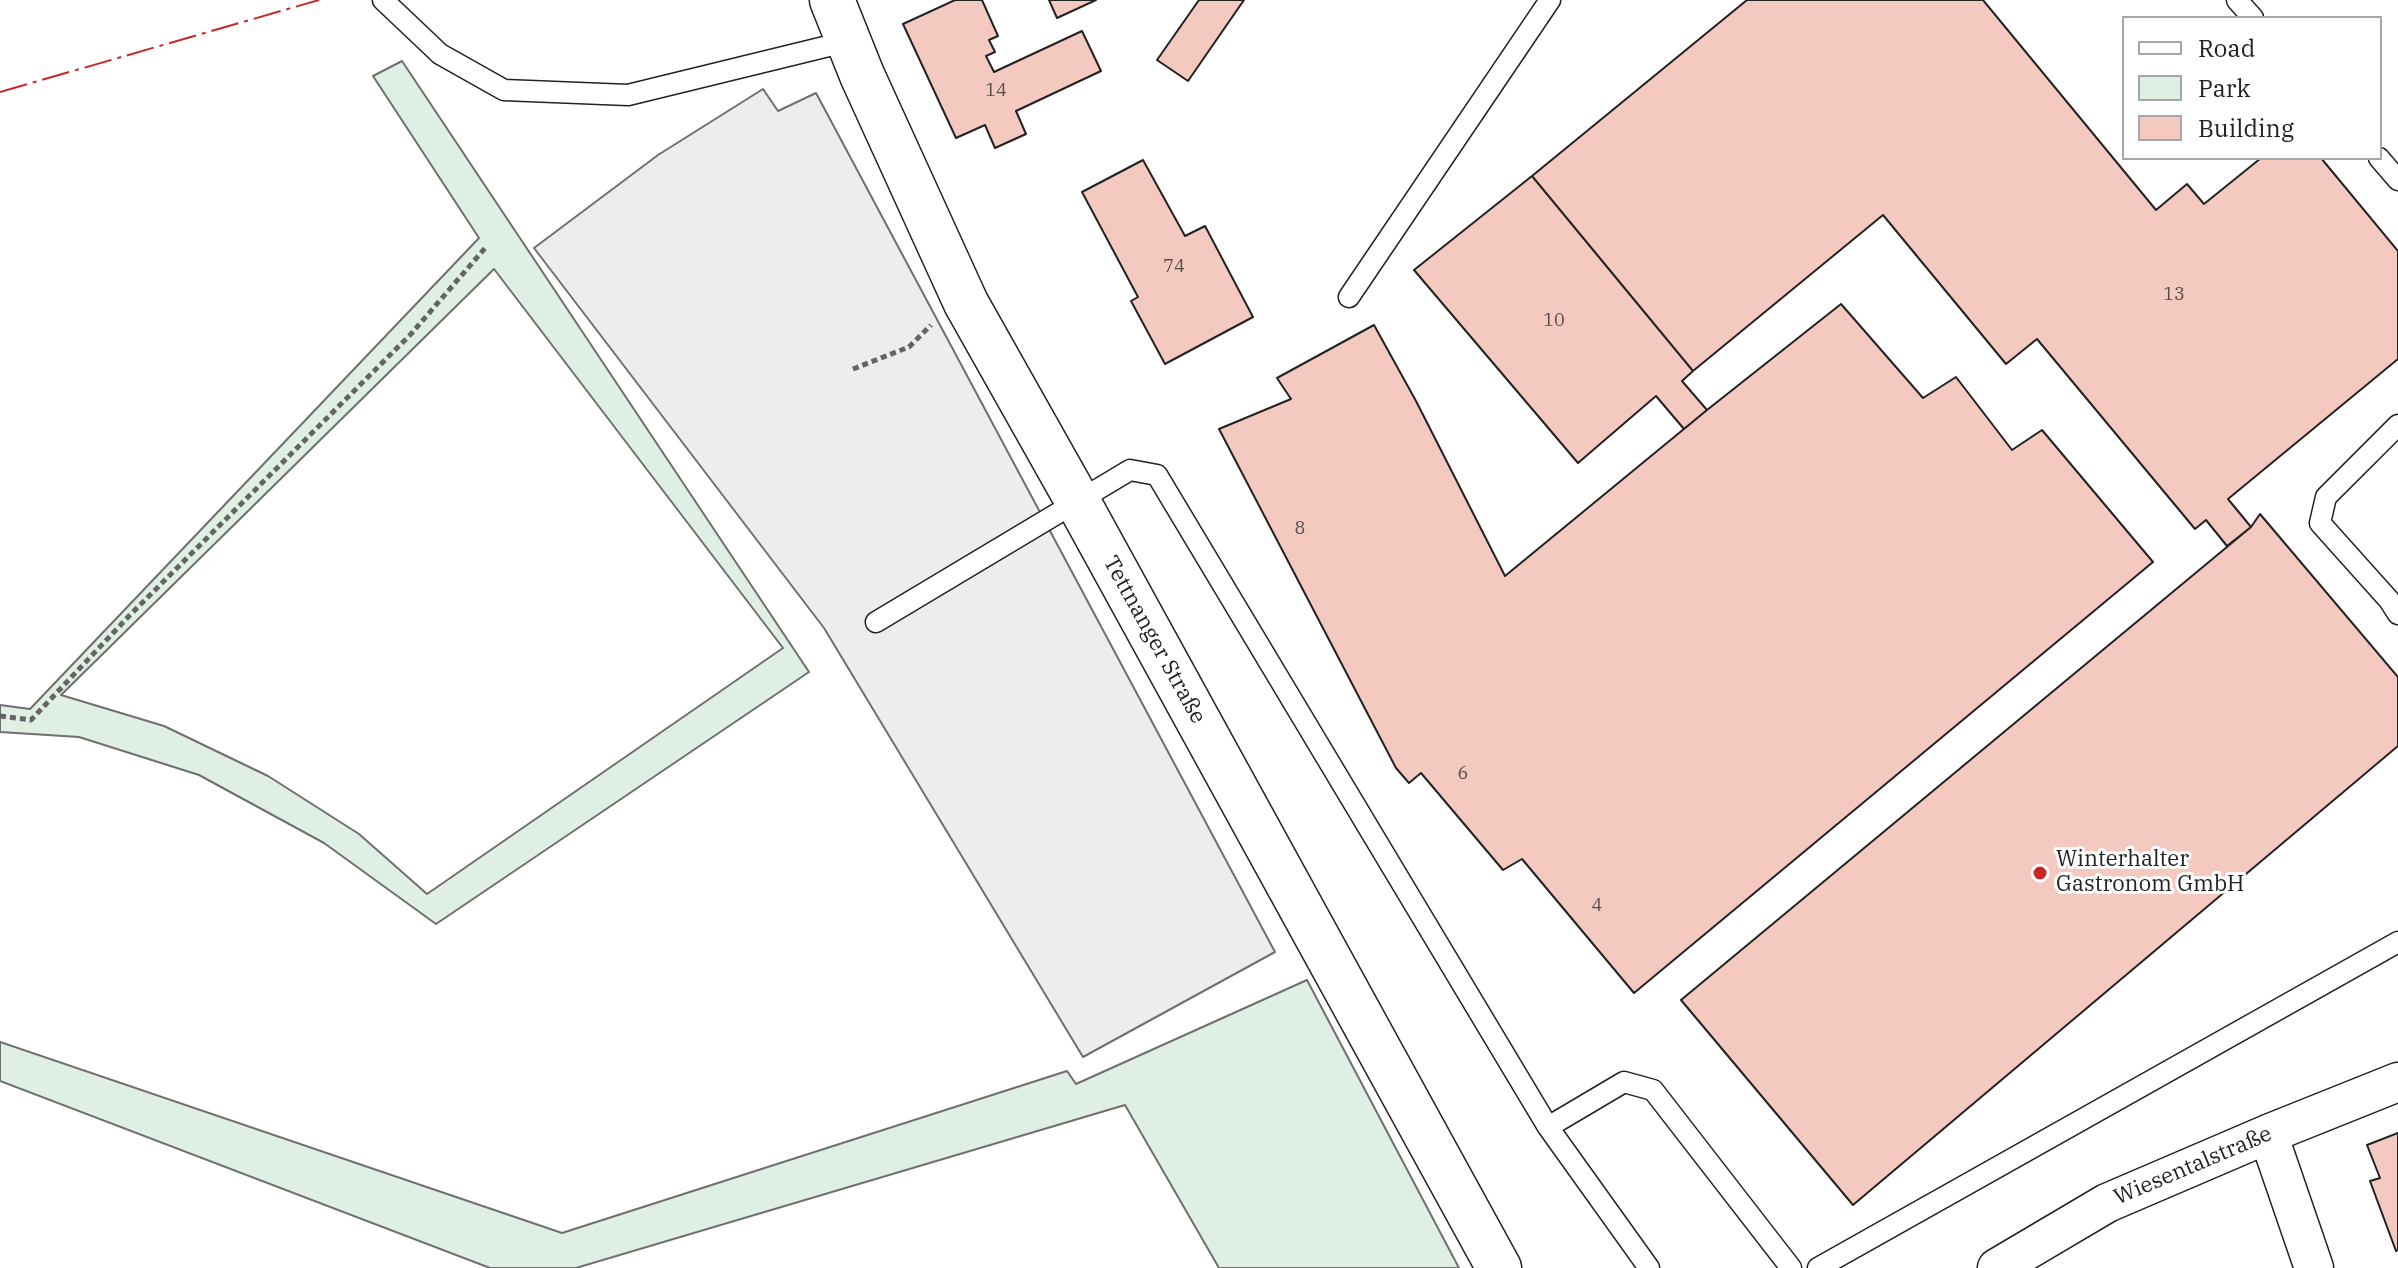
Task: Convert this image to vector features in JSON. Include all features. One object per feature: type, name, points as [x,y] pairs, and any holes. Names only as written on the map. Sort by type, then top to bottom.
[{"type":"main road","name":"Tettnanger Straße","points":[[832,0],[966,303],[1499,1268]]},
{"type":"street","name":"Wiesentalstraße","points":[[1997,1268],[2107,1203],[2398,1082]]},
{"type":"street","points":[[2268,1134],[2314,1268]]},
{"type":"lane","points":[[383,0],[440,54],[504,90],[628,95],[849,41]]},
{"type":"lane","points":[[1349,297],[1550,0]]},
{"type":"lane","points":[[2237,0],[2251,16]]},
{"type":"lane","points":[[2381,160],[2398,180]]},
{"type":"lane","points":[[2398,425],[2326,497],[2320,523],[2398,614]]},
{"type":"lane","points":[[876,622],[1130,470],[1157,475],[1548,1127],[1649,1268]]},
{"type":"lane","points":[[1818,1268],[2398,942]]},
{"type":"lane","points":[[1548,1127],[1624,1082],[1653,1090],[1791,1268]]},
{"type":"path","points":[[0,716],[31,720],[130,615],[411,334],[486,247]]},
{"type":"green space","points":[[402,61],[809,672],[436,924],[324,843],[199,775],[79,737],[0,732],[0,705],[30,709],[479,238],[373,76]],"holes":[[[494,269],[783,648],[427,894],[359,834],[268,776],[164,726],[61,695]]]},
{"type":"green space","points":[[1307,980],[1459,1268],[1219,1268],[1125,1105],[576,1268],[490,1268],[0,1081],[0,1042],[562,1233],[1067,1071],[1076,1084]]},
{"type":"shaded area","points":[[763,89],[778,111],[816,93],[1275,952],[1083,1057],[824,628],[534,248],[658,155]]},
{"type":"building","points":[[955,0],[982,0],[998,36],[989,40],[995,52],[986,56],[994,72],[1082,31],[1101,71],[1016,111],[1026,134],[995,148],[985,125],[956,138],[903,24]]},
{"type":"building","points":[[1049,0],[1096,0],[1057,18]]},
{"type":"building","points":[[1199,0],[1244,0],[1188,81],[1157,60]]},
{"type":"building","points":[[1747,0],[1983,0],[2156,210],[2187,184],[2204,204],[2259,160],[2323,160],[2398,251],[2398,359],[2228,499],[2251,527],[2227,546],[2206,520],[2195,529],[2037,339],[2006,364],[1883,215],[1693,371],[1532,176]]},
{"type":"building","points":[[1143,160],[1185,236],[1205,226],[1253,317],[1165,364],[1131,301],[1138,297],[1082,192]]},
{"type":"building","points":[[1532,176],[1693,371],[1682,381],[1707,410],[1684,429],[1656,396],[1578,463],[1414,270]]},
{"type":"building","points":[[1841,304],[1923,398],[1956,377],[2012,450],[2042,430],[2153,562],[1634,993],[1522,859],[1503,870],[1421,773],[1409,783],[1396,768],[1219,429],[1291,399],[1277,378],[1374,325],[1505,576]]},
{"type":"building","name":"Winterhalter Gastronom GmbH","points":[[2260,514],[2398,677],[2398,746],[1853,1205],[1681,1000],[2251,527]]},
{"type":"building","points":[[2398,1133],[2396,1251],[2370,1181],[2380,1178],[2367,1145]]},
{"type":"power","points":[[0,92],[319,0]]},
{"type":"place","name":"Winterhalter Gastronom GmbH","points":[[2040,873]]}]
